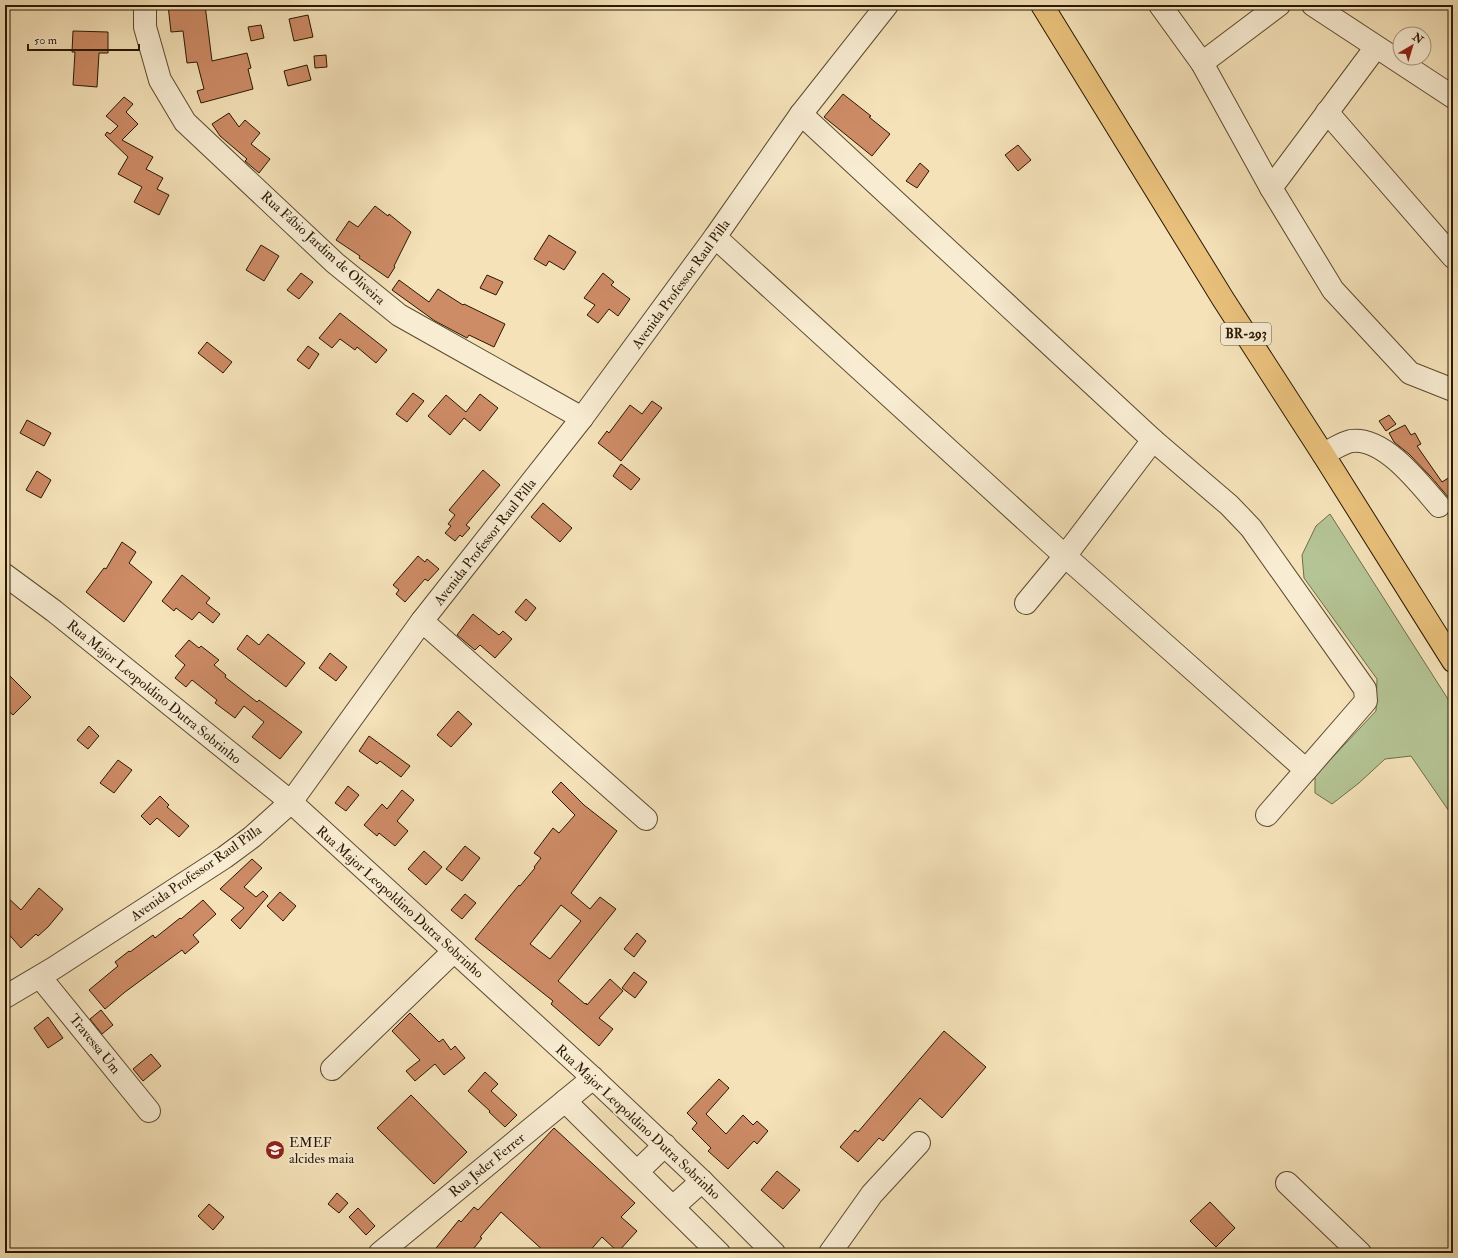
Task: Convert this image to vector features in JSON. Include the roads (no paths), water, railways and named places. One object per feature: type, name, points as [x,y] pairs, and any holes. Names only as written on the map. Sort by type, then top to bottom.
[{"type":"highway","name":"BR-293","points":[[1042,5],[1218,292],[1323,454],[1453,661]]},
{"type":"street","name":"Rua Fábio Jardim de Oliveira","points":[[145,5],[145,27],[160,80],[185,122],[335,263],[399,315],[582,418]]},
{"type":"street","name":"Avenida Professor Raul Pilla","points":[[5,997],[40,977],[225,857],[252,837],[291,802],[422,621],[582,418],[715,237],[801,114],[887,5]]},
{"type":"street","points":[[1160,5],[1202,63],[1271,188],[1333,290],[1410,373],[1453,390]]},
{"type":"street","points":[[1202,63],[1279,5]]},
{"type":"street","points":[[1313,5],[1453,97]]},
{"type":"street","points":[[1271,188],[1376,47]]},
{"type":"street","points":[[1327,112],[1453,258]]},
{"type":"street","points":[[801,114],[1154,440],[1229,505],[1251,528],[1365,689],[1366,701],[1267,815]]},
{"type":"street","points":[[715,237],[1065,556],[1306,770]]},
{"type":"street","points":[[1026,603],[1065,556],[1154,440]]},
{"type":"street","points":[[1323,454],[1350,441],[1364,441],[1384,451],[1400,463],[1414,476],[1439,506]]},
{"type":"street","name":"Rua Major Leopoldino Dutra Sobrinho","points":[[5,575],[54,611],[291,802],[665,1145],[702,1181],[766,1251]]},
{"type":"street","points":[[422,621],[646,819]]},
{"type":"street","points":[[332,1069],[454,951]]},
{"type":"street","name":"Travessa Um","points":[[40,977],[149,1111]]},
{"type":"street","name":"Rua Jsder Ferrer","points":[[380,1253],[593,1078]]},
{"type":"street","points":[[565,1101],[719,1253]]},
{"type":"street","points":[[830,1253],[872,1194],[919,1143]]},
{"type":"street","points":[[637,1172],[665,1145]]},
{"type":"street","points":[[672,1207],[702,1181]]},
{"type":"street","points":[[1287,1183],[1360,1253]]},
{"type":"place","name":"EMEF alcides maia","points":[[275,1150]]}]
